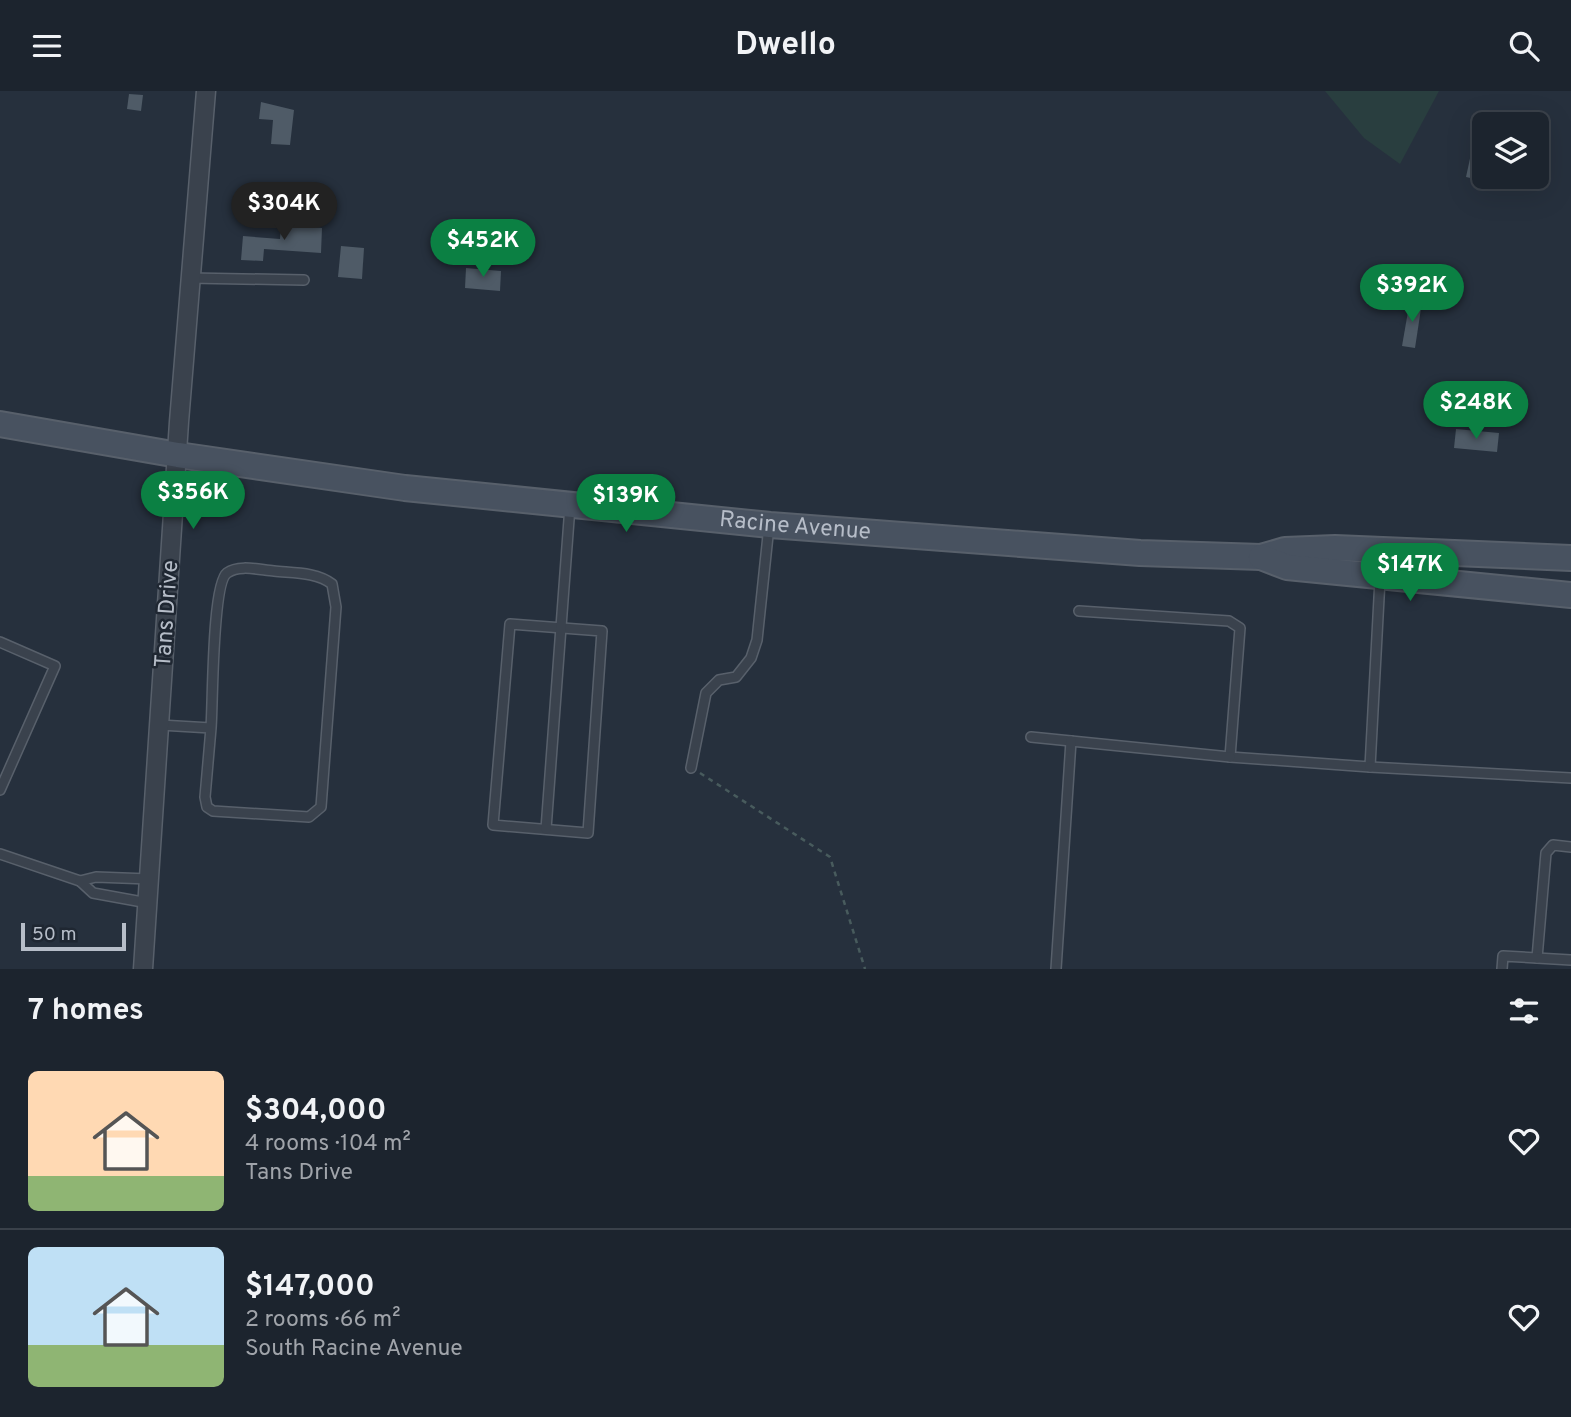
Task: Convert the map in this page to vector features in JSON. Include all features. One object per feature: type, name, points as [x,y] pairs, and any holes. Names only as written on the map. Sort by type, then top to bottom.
[{"type":"main road","name":"Racine Avenue","points":[[0,424],[178,455],[405,488],[570,506],[1015,545],[1261,557]]},
{"type":"main road","points":[[1261,557],[1285,550],[1335,548],[1571,558]]},
{"type":"main road","points":[[1261,557],[1287,567],[1571,594]]},
{"type":"street","name":"Tans Drive","points":[[143,969],[190,278],[206,91]]},
{"type":"lane","points":[[190,278],[304,280]]},
{"type":"lane","points":[[546,829],[570,506]]},
{"type":"lane","points":[[691,768],[706,692],[719,680],[736,677],[751,658],[757,641],[769,525]]},
{"type":"lane","points":[[241,568],[324,578],[332,584],[336,607],[321,807],[309,817],[213,811],[207,807],[205,797],[211,728],[216,613],[222,578],[229,571],[241,568]]},
{"type":"lane","points":[[1370,767],[1380,577]]},
{"type":"lane","points":[[1079,611],[1229,621],[1240,628],[1230,757]]},
{"type":"lane","points":[[510,624],[602,631],[588,832],[546,829],[493,825],[510,624]]},
{"type":"lane","points":[[0,642],[55,666],[0,790]]},
{"type":"lane","points":[[160,725],[211,728]]},
{"type":"lane","points":[[1031,737],[1230,757],[1571,778]]},
{"type":"lane","points":[[1056,969],[1071,741]]},
{"type":"lane","points":[[1537,958],[1546,852],[1553,845],[1571,847]]},
{"type":"lane","points":[[0,854],[80,881],[93,893],[148,903]]},
{"type":"lane","points":[[80,881],[96,877],[149,879]]},
{"type":"lane","points":[[1502,969],[1503,956],[1571,960]]},
{"type":"path","points":[[691,768],[723,785],[830,857],[865,969]]},
{"type":"green space","points":[[1325,91],[1439,91],[1400,164],[1364,138]]},
{"type":"building","points":[[129,94],[143,95],[141,111],[127,109]]},
{"type":"building","points":[[261,102],[294,110],[290,145],[271,144],[273,120],[259,119]]},
{"type":"building","points":[[1472,149],[1472,178],[1466,177]]},
{"type":"building","points":[[281,225],[322,228],[321,253],[264,249],[263,261],[241,260],[243,236],[280,239]]},
{"type":"building","points":[[341,246],[364,248],[362,279],[338,277]]},
{"type":"building","points":[[466,268],[501,271],[500,291],[465,288]]},
{"type":"building","points":[[1410,300],[1422,302],[1415,348],[1402,346]]},
{"type":"building","points":[[1456,429],[1499,433],[1497,452],[1454,448]]}]
